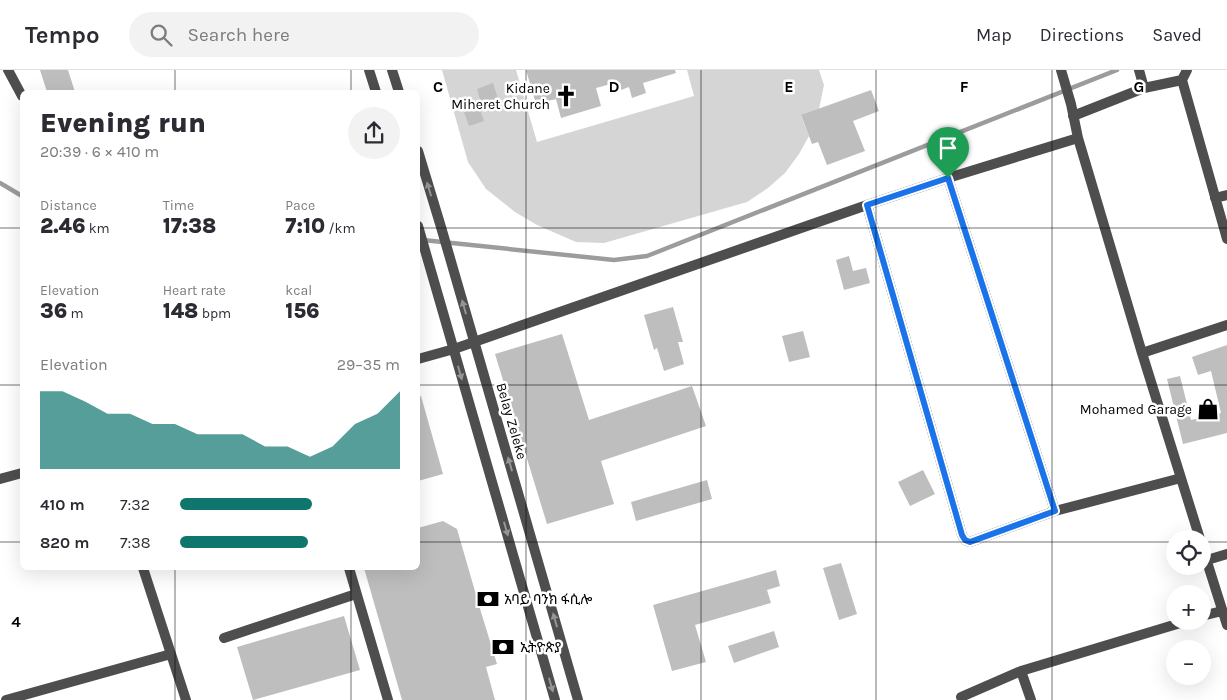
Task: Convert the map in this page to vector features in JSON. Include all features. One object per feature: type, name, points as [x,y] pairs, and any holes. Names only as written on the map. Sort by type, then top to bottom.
[{"type":"street","points":[[8,70],[20,92]]},
{"type":"street","points":[[369,70],[375,90]]},
{"type":"street","points":[[392,70],[398,90]]},
{"type":"street","points":[[1139,70],[1144,88]]},
{"type":"street","points":[[1187,70],[1182,80],[1227,239]]},
{"type":"street","points":[[1063,74],[1078,138],[1197,530]]},
{"type":"street","points":[[1073,116],[1144,88],[1182,80]]},
{"type":"street","points":[[420,358],[454,349],[867,205],[1078,138]]},
{"type":"street","name":"Belay Zeleke","points":[[420,158],[578,700]]},
{"type":"street","points":[[948,178],[1055,511]]},
{"type":"street","points":[[1215,198],[1227,195]]},
{"type":"street","points":[[867,205],[965,540],[970,542],[1055,511],[1181,478]]},
{"type":"street","points":[[420,233],[556,700]]},
{"type":"street","points":[[1142,353],[1227,325]]},
{"type":"street","points":[[0,479],[20,474]]},
{"type":"street","points":[[1211,559],[1227,554]]},
{"type":"street","points":[[144,570],[186,700]]},
{"type":"street","points":[[350,570],[388,700]]},
{"type":"street","points":[[1211,574],[1227,625]]},
{"type":"street","points":[[224,638],[356,594]]},
{"type":"street","points":[[1211,614],[1222,611]]},
{"type":"street","points":[[961,697],[1021,671],[1166,627]]},
{"type":"street","points":[[6,700],[171,654]]},
{"type":"street","points":[[1021,671],[1031,700]]},
{"type":"shaded area","points":[[442,70],[516,70],[537,142],[694,96],[687,70],[819,70],[824,85],[819,109],[801,116],[809,136],[799,154],[785,173],[768,188],[747,202],[604,243],[576,242],[537,225],[515,212],[486,189],[468,162]]},
{"type":"building","points":[[40,70],[68,70],[74,90],[46,90]]},
{"type":"building","name":"Kidane Miheret Church","points":[[526,70],[675,70],[676,73],[643,83],[646,93],[632,98],[629,87],[621,90],[618,82],[596,88],[601,106],[561,118],[556,99],[536,104]]},
{"type":"building","points":[[493,83],[499,102],[482,107],[477,89]]},
{"type":"building","points":[[871,90],[879,111],[853,121],[865,151],[827,165],[818,142],[812,144],[801,115]]},
{"type":"building","points":[[479,107],[484,121],[469,126],[464,112]]},
{"type":"building","points":[[849,256],[853,271],[866,268],[870,283],[844,290],[836,260]]},
{"type":"building","points":[[673,307],[683,342],[678,342],[684,364],[664,371],[657,348],[654,350],[644,315]]},
{"type":"building","points":[[803,331],[810,357],[789,362],[782,336]]},
{"type":"building","points":[[562,334],[589,420],[692,386],[706,426],[601,461],[614,504],[547,524],[495,354]]},
{"type":"building","points":[[1227,345],[1227,433],[1183,444],[1167,379],[1180,376],[1191,420],[1221,413],[1211,371],[1198,375],[1192,357]]},
{"type":"building","points":[[420,396],[443,474],[420,480]]},
{"type":"building","points":[[923,470],[935,494],[910,506],[898,482]]},
{"type":"building","points":[[707,480],[712,499],[636,521],[631,502]]},
{"type":"building","points":[[443,521],[457,529],[497,664],[486,667],[495,700],[402,700],[365,570],[420,570],[420,527]]},
{"type":"building","points":[[841,563],[857,614],[839,620],[823,568]]},
{"type":"building","points":[[776,570],[780,586],[767,590],[771,603],[695,625],[706,662],[672,671],[653,605]]},
{"type":"building","points":[[344,616],[360,670],[253,700],[237,647]]},
{"type":"building","points":[[774,631],[779,647],[734,663],[728,646]]},
{"type":"waterway","points":[[423,240],[614,260],[647,256],[1117,70]]},
{"type":"waterway","points":[[0,183],[20,195]]},
{"type":"place","name":"Kidane Miheret Church","points":[[566,96]]},
{"type":"place","name":"Mohamed Garage","points":[[1208,409]]},
{"type":"place","name":"አባይ ባንክ ፋሲሎ","points":[[488,599]]},
{"type":"place","name":"ኢትዮጵያ","points":[[503,647]]},
{"type":"route","points":[[948,178],[1055,511],[970,542],[965,540],[962,535],[867,205],[948,178]]}]
